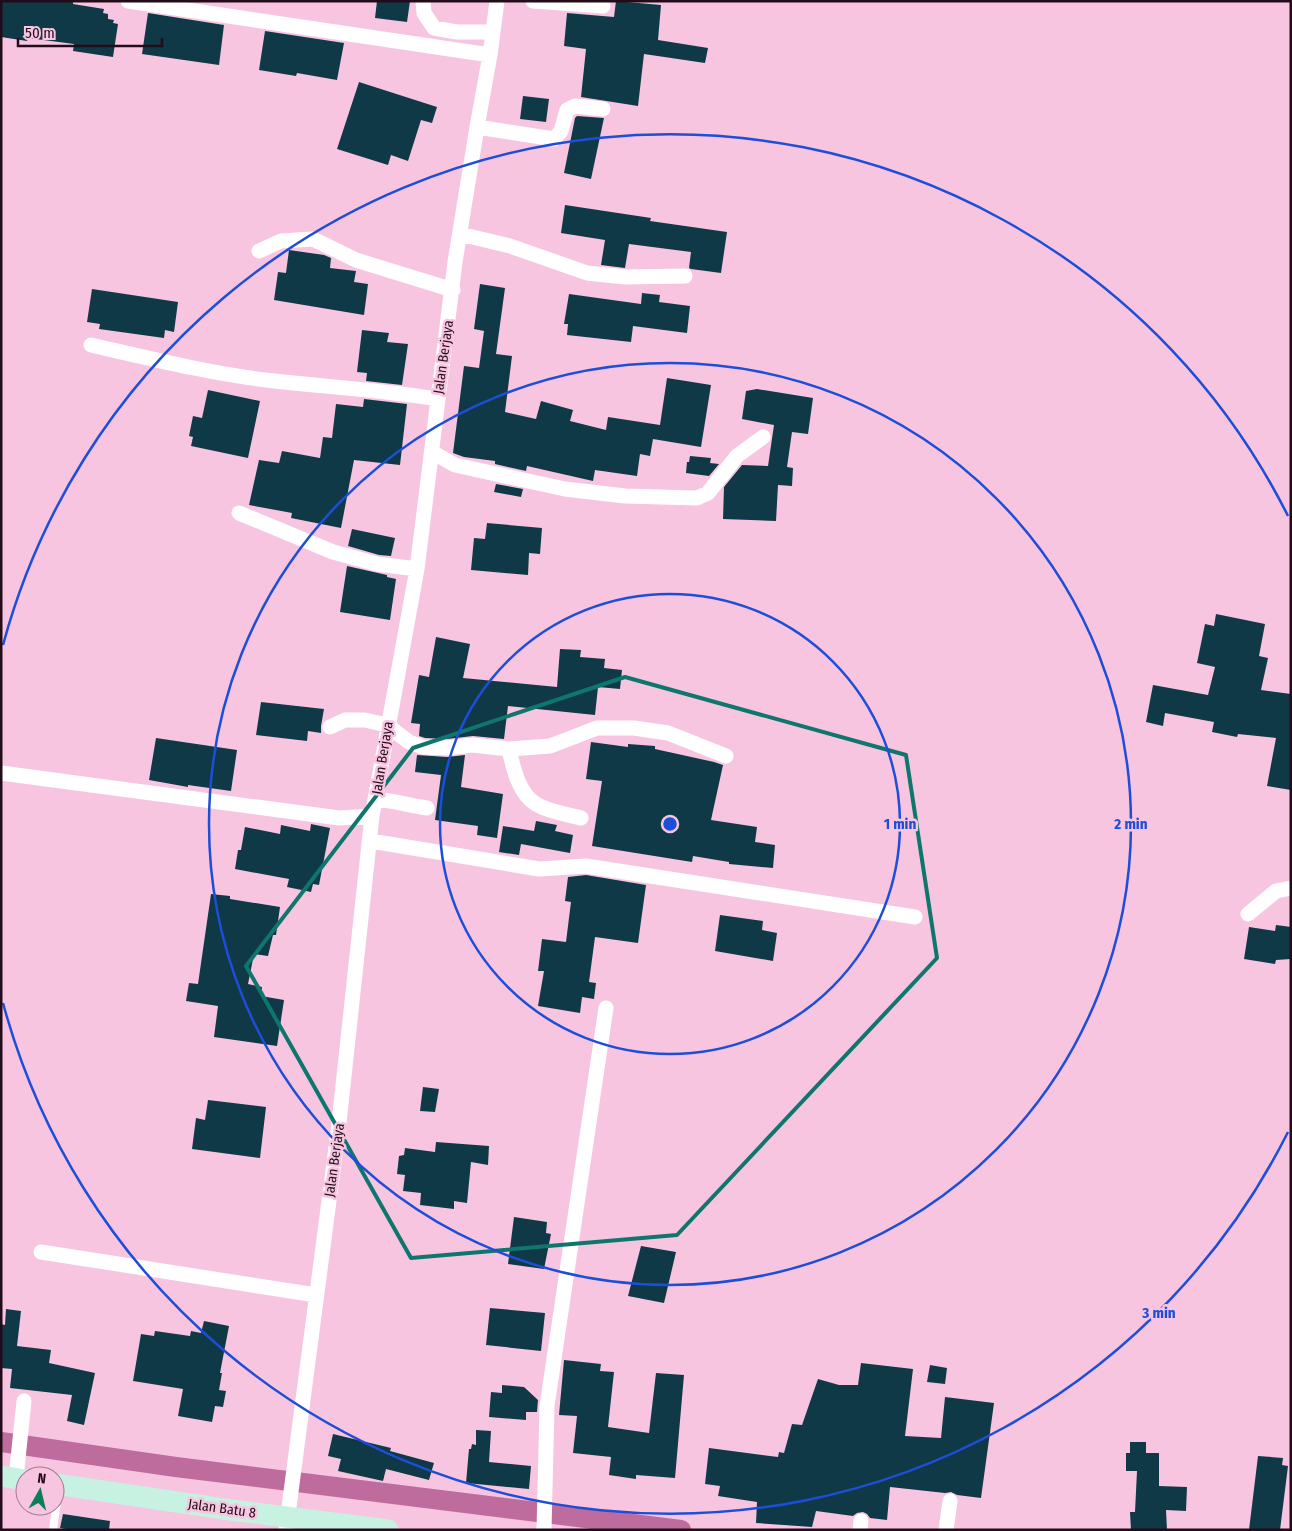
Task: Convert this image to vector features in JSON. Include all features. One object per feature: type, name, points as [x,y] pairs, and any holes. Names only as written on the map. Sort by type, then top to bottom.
[{"type":"street","points":[[128,1],[490,55]]},
{"type":"street","points":[[422,1],[424,13],[434,28],[457,32],[493,32]]},
{"type":"street","name":"Jalan Berjaya","points":[[287,1523],[338,1132],[371,841],[372,816],[416,568],[460,234],[490,55],[497,1]]},
{"type":"street","points":[[533,1],[603,6]]},
{"type":"street","points":[[477,127],[554,138],[561,130],[567,110],[575,106],[603,109]]},
{"type":"street","points":[[460,234],[510,246],[587,273],[625,277],[684,276]]},
{"type":"street","points":[[259,251],[281,241],[312,239],[356,260],[453,290]]},
{"type":"street","points":[[91,345],[174,366],[263,379],[410,394],[437,399]]},
{"type":"street","points":[[432,452],[455,465],[566,488],[625,496],[697,498],[708,494],[737,456],[763,437]]},
{"type":"street","points":[[239,513],[333,552],[378,564],[416,568]]},
{"type":"street","points":[[330,727],[344,720],[364,720],[388,725],[409,742],[423,747],[447,748],[472,745],[509,749],[550,746],[597,728],[634,728],[668,733],[726,756]]},
{"type":"street","points":[[509,749],[514,773],[522,789],[535,804],[581,818]]},
{"type":"street","points":[[1,773],[339,818],[372,816]]},
{"type":"street","points":[[375,799],[391,800],[411,806],[427,808]]},
{"type":"street","points":[[371,841],[538,868],[586,866],[915,917]]},
{"type":"street","points":[[1248,914],[1276,891],[1291,888]]},
{"type":"street","points":[[544,1527],[547,1406],[606,1008]]},
{"type":"street","points":[[41,1252],[316,1295]]},
{"type":"street","points":[[14,1478],[19,1453],[23,1408]]},
{"type":"street","name":"Jalan Batu 8","points":[[65,1485],[287,1523],[388,1530]]},
{"type":"street","points":[[946,1530],[950,1501]]},
{"type":"lane","points":[[53,1530],[54,1516]]},
{"type":"highlighted area","points":[[625,677],[906,755],[937,958],[677,1235],[411,1258],[246,966],[413,748]]},
{"type":"building","points":[[1,1],[73,1],[73,4],[104,9],[103,13],[108,14],[108,19],[114,20],[113,23],[118,24],[113,57],[73,51],[74,44],[28,38],[27,41],[1,37]]},
{"type":"building","points":[[377,1],[410,1],[407,22],[375,18]]},
{"type":"building","points":[[616,1],[661,5],[658,40],[708,48],[705,63],[644,54],[638,106],[581,97],[586,49],[564,46],[567,13],[614,17]]},
{"type":"building","points":[[148,13],[224,25],[219,65],[142,54]]},
{"type":"building","points":[[265,31],[344,43],[337,80],[297,73],[296,76],[259,70]]},
{"type":"building","points":[[359,82],[437,107],[432,123],[421,120],[408,161],[391,155],[388,165],[337,149]]},
{"type":"building","points":[[523,96],[549,99],[546,122],[520,119]]},
{"type":"building","points":[[577,116],[604,118],[591,179],[564,173],[575,118]]},
{"type":"building","points":[[565,205],[651,218],[650,221],[727,232],[721,273],[689,268],[691,252],[629,244],[625,268],[601,265],[605,240],[561,233]]},
{"type":"building","points":[[289,250],[324,255],[331,258],[330,268],[356,271],[354,282],[368,284],[364,315],[274,300],[278,272],[286,273]]},
{"type":"building","points":[[480,284],[505,288],[496,354],[512,356],[505,412],[536,419],[541,401],[573,410],[570,421],[606,430],[608,417],[660,425],[667,378],[711,385],[701,447],[653,439],[650,456],[640,454],[637,476],[595,470],[593,481],[527,466],[526,471],[495,464],[495,461],[464,457],[453,453],[464,366],[479,368],[484,331],[474,329]]},
{"type":"building","points":[[92,289],[178,302],[174,332],[165,330],[164,338],[99,329],[100,324],[87,322]]},
{"type":"building","points":[[642,293],[660,295],[659,302],[690,306],[687,333],[633,326],[631,342],[567,335],[568,324],[564,324],[569,294],[641,304]]},
{"type":"building","points":[[362,330],[389,333],[387,342],[408,344],[402,385],[366,381],[367,373],[357,372]]},
{"type":"building","points":[[757,389],[813,398],[808,434],[792,432],[787,467],[793,468],[792,486],[778,485],[776,521],[723,519],[724,487],[742,465],[768,466],[774,425],[742,419],[746,391]]},
{"type":"building","points":[[208,390],[260,401],[248,458],[191,446],[193,437],[189,436],[193,416],[202,418]]},
{"type":"building","points":[[364,399],[407,404],[400,465],[354,460],[341,528],[291,518],[292,513],[249,505],[259,460],[279,463],[282,451],[320,458],[323,437],[332,438],[336,404],[363,407]]},
{"type":"building","points":[[690,456],[711,458],[710,463],[719,464],[709,476],[686,473],[687,462],[689,462]]},
{"type":"building","points":[[496,484],[523,489],[521,497],[494,492]]},
{"type":"building","points":[[487,523],[542,528],[540,554],[529,553],[528,575],[471,570],[474,538],[485,539]]},
{"type":"building","points":[[352,529],[395,538],[391,556],[379,555],[348,546]]},
{"type":"building","points":[[347,566],[387,575],[387,577],[396,579],[390,620],[340,612]]},
{"type":"building","points":[[1216,614],[1265,624],[1259,656],[1268,658],[1261,690],[1291,694],[1291,790],[1267,786],[1276,738],[1238,734],[1237,737],[1212,732],[1214,722],[1165,713],[1163,726],[1146,722],[1153,685],[1208,695],[1215,667],[1197,663],[1205,624],[1214,626]]},
{"type":"building","points":[[436,637],[470,644],[463,678],[557,687],[560,649],[581,650],[580,657],[605,659],[604,668],[622,670],[620,689],[598,687],[595,715],[508,706],[504,739],[473,736],[447,739],[425,738],[419,736],[420,724],[411,723],[419,675],[429,677]]},
{"type":"building","points":[[261,702],[324,709],[321,733],[308,731],[307,741],[256,735]]},
{"type":"building","points":[[156,738],[237,750],[231,791],[188,785],[188,787],[149,780]]},
{"type":"building","points":[[591,742],[628,747],[628,744],[655,746],[655,749],[723,765],[711,820],[757,827],[755,842],[775,845],[773,868],[729,864],[729,862],[693,856],[692,862],[592,846],[602,781],[586,779]]},
{"type":"building","points":[[417,755],[447,757],[465,755],[461,787],[503,794],[497,838],[477,835],[478,826],[435,820],[441,775],[415,772]]},
{"type":"building","points":[[536,821],[557,825],[555,831],[573,835],[570,853],[521,844],[519,855],[499,852],[503,826],[534,831]]},
{"type":"building","points":[[311,824],[330,828],[319,885],[313,884],[311,892],[287,887],[289,879],[235,869],[245,827],[280,834],[281,825],[310,831]]},
{"type":"building","points":[[586,875],[646,885],[638,943],[595,937],[589,982],[596,983],[594,999],[582,997],[580,1013],[538,1006],[544,971],[538,971],[542,939],[566,942],[571,902],[565,901],[568,877]]},
{"type":"building","points":[[211,894],[230,896],[230,899],[280,907],[276,935],[273,935],[268,956],[254,954],[248,984],[262,987],[261,996],[284,1000],[277,1046],[214,1037],[218,1006],[186,1001],[189,983],[198,984]]},
{"type":"building","points":[[720,915],[763,921],[762,930],[777,933],[773,961],[715,951]]},
{"type":"building","points":[[1276,925],[1291,927],[1291,959],[1276,960],[1275,964],[1244,959],[1249,927],[1275,931]]},
{"type":"building","points":[[423,1087],[439,1089],[435,1112],[420,1111]]},
{"type":"building","points":[[208,1100],[266,1107],[260,1158],[192,1149],[196,1118],[205,1120]]},
{"type":"building","points":[[436,1142],[489,1146],[488,1165],[471,1162],[467,1203],[454,1201],[454,1209],[420,1205],[421,1193],[403,1191],[405,1175],[397,1174],[399,1156],[404,1155],[405,1148],[435,1152]]},
{"type":"building","points":[[514,1217],[547,1222],[546,1233],[551,1234],[544,1269],[508,1264]]},
{"type":"building","points":[[641,1246],[676,1252],[664,1303],[628,1296]]},
{"type":"building","points":[[490,1308],[545,1313],[541,1351],[486,1345]]},
{"type":"building","points":[[6,1309],[21,1311],[17,1346],[51,1350],[49,1363],[95,1373],[84,1425],[67,1421],[72,1395],[10,1388],[12,1369],[1,1368],[1,1324],[5,1325]]},
{"type":"building","points":[[204,1321],[229,1326],[220,1373],[222,1373],[219,1390],[226,1391],[223,1407],[215,1406],[212,1422],[178,1416],[183,1389],[133,1381],[141,1334],[154,1336],[155,1331],[190,1336],[191,1331],[201,1333]]},
{"type":"building","points":[[564,1360],[601,1364],[600,1371],[614,1372],[608,1427],[649,1433],[656,1373],[684,1375],[675,1478],[636,1475],[636,1479],[609,1475],[611,1457],[573,1453],[577,1416],[559,1415]]},
{"type":"building","points":[[861,1363],[913,1369],[905,1436],[941,1438],[945,1397],[994,1403],[981,1498],[957,1495],[951,1492],[890,1487],[887,1520],[870,1518],[863,1512],[853,1516],[816,1511],[812,1527],[756,1523],[757,1502],[718,1496],[720,1486],[705,1484],[709,1448],[778,1457],[779,1452],[784,1453],[792,1424],[802,1425],[818,1379],[839,1385],[858,1385]]},
{"type":"building","points":[[930,1365],[947,1368],[945,1384],[927,1382]]},
{"type":"building","points":[[502,1385],[524,1387],[538,1400],[537,1412],[526,1412],[526,1420],[489,1417],[491,1392],[502,1393]]},
{"type":"building","points":[[476,1430],[491,1431],[489,1462],[531,1466],[529,1489],[466,1483],[469,1449],[471,1449],[472,1444],[476,1445]]},
{"type":"building","points":[[333,1434],[391,1448],[390,1451],[434,1463],[429,1480],[386,1469],[383,1481],[338,1471],[341,1459],[328,1456]]},
{"type":"building","points":[[1130,1442],[1146,1442],[1146,1453],[1159,1453],[1159,1486],[1187,1487],[1186,1511],[1166,1510],[1167,1530],[1131,1530],[1130,1512],[1135,1512],[1137,1471],[1126,1471],[1126,1453],[1130,1453]]},
{"type":"building","points":[[1258,1456],[1283,1458],[1282,1465],[1288,1466],[1280,1530],[1249,1530]]},
{"type":"building","points":[[65,1514],[110,1521],[109,1530],[71,1530],[60,1528],[63,1516]]},
{"type":"waterway","points":[[1,1442],[176,1467],[681,1530]]}]
